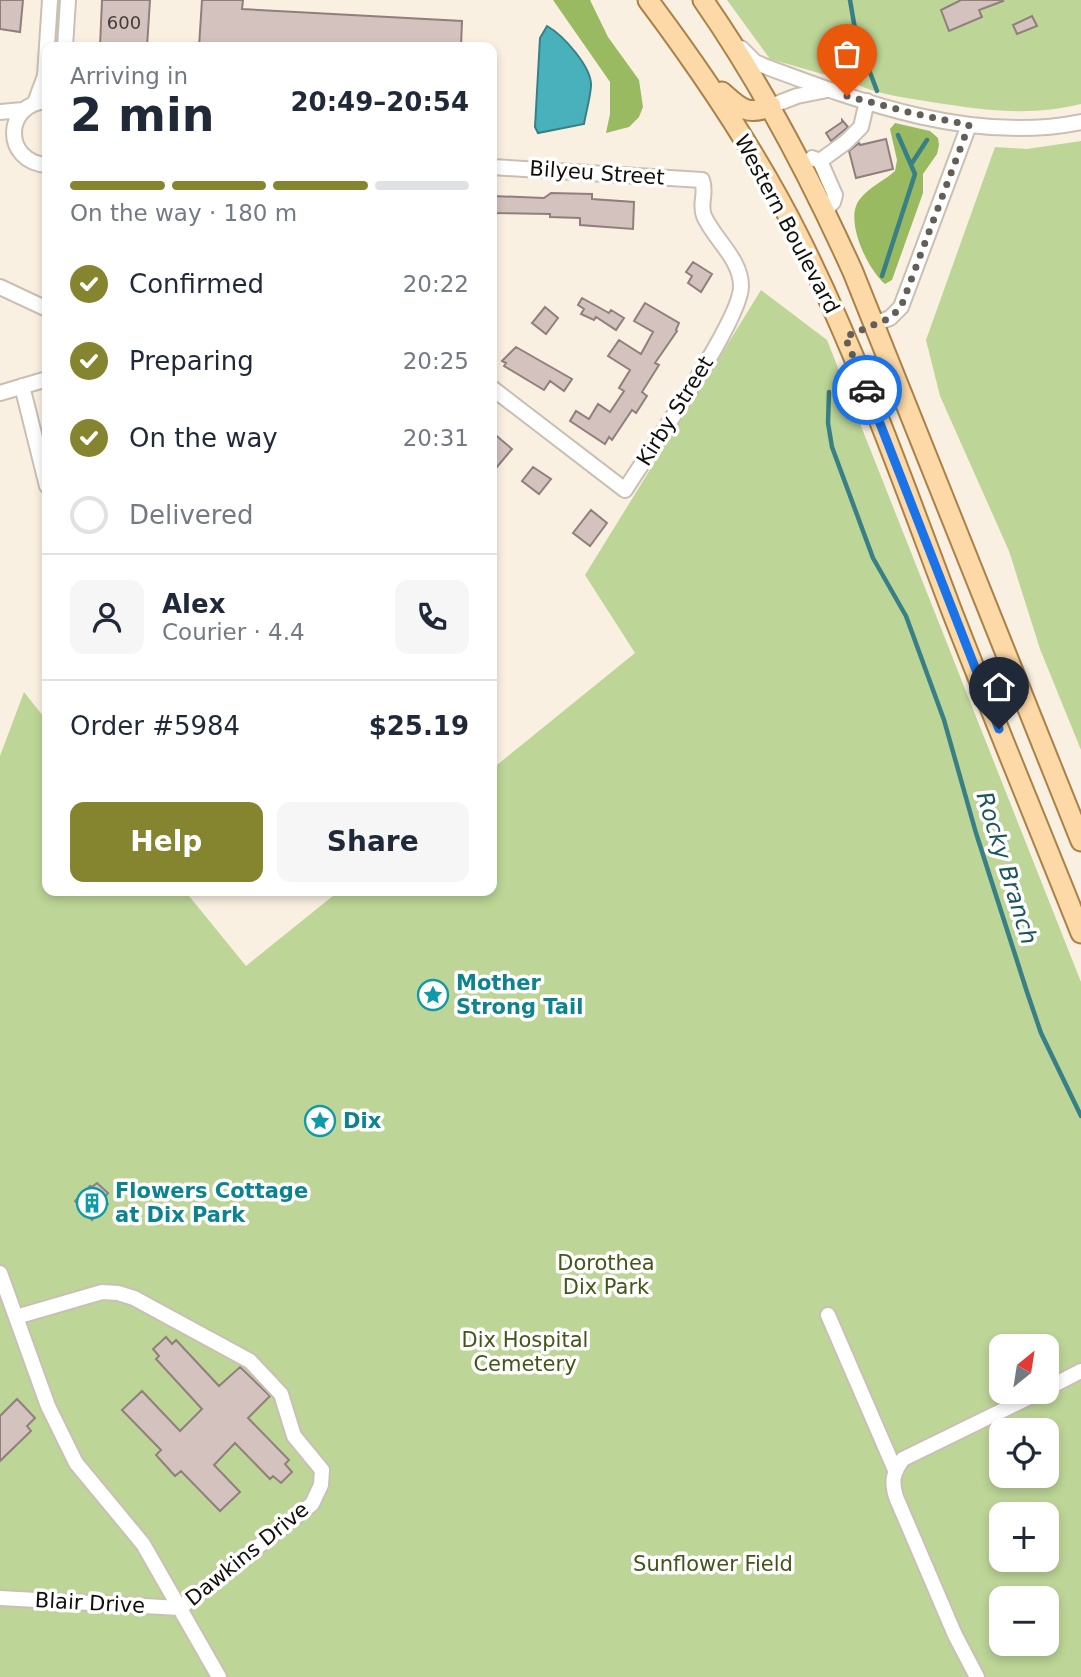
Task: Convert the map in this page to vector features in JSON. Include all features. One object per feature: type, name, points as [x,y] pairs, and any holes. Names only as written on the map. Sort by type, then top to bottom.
[{"type":"main road","name":"Western Boulevard","points":[[648,0],[705,77],[785,211],[845,337],[970,659],[1081,933]]},
{"type":"main road","name":"Western Boulevard","points":[[703,0],[771,106],[825,211],[874,324],[1081,841]]},
{"type":"main road","points":[[705,77],[744,109],[754,111],[771,106]]},
{"type":"main road","points":[[845,337],[874,324]]},
{"type":"street","points":[[47,42],[50,0]]},
{"type":"street","points":[[65,42],[68,0]]},
{"type":"street","points":[[721,26],[755,62],[828,90],[867,101],[969,125],[995,128],[1046,128],[1081,122]]},
{"type":"street","points":[[14,140],[14,130],[35,105],[42,85]]},
{"type":"street","points":[[771,106],[797,96],[828,90]]},
{"type":"street","points":[[820,161],[861,127],[867,101]]},
{"type":"street","points":[[0,112],[35,105]]},
{"type":"street","points":[[874,324],[890,318],[901,307],[969,125]]},
{"type":"street","points":[[0,132],[14,140],[25,158],[34,164],[42,165]]},
{"type":"street","points":[[800,161],[811,158],[820,161],[835,195],[834,202],[825,211]]},
{"type":"street","name":"Bilyeu Street","points":[[497,167],[702,180]]},
{"type":"street","name":"Kirby Street","points":[[497,392],[625,490],[719,341],[741,293],[737,269],[705,219],[701,208],[706,192],[702,180]]},
{"type":"street","points":[[0,288],[42,307]]},
{"type":"street","points":[[0,393],[42,380]]},
{"type":"street","points":[[22,386],[42,466]]},
{"type":"street","points":[[0,1273],[48,1406],[76,1463],[144,1544],[219,1677]]},
{"type":"street","name":"Dawkins Drive","points":[[16,1317],[102,1292],[118,1293],[134,1298],[250,1361],[281,1394],[294,1437],[322,1469],[321,1485],[312,1504],[180,1608]]},
{"type":"street","points":[[828,1315],[895,1470]]},
{"type":"street","points":[[1059,1382],[1081,1371]]},
{"type":"street","points":[[976,1677],[955,1635],[892,1484],[895,1470],[903,1459],[1015,1404]]},
{"type":"street","name":"Blair Drive","points":[[0,1598],[180,1608]]},
{"type":"green space","points":[[553,0],[590,0],[608,37],[639,80],[643,107],[639,117],[629,127],[606,133],[610,114],[610,82]]},
{"type":"green space","points":[[727,0],[1081,0],[1081,104],[1043,110],[988,110],[903,98],[876,91],[858,85],[858,81],[840,79],[770,59]]},
{"type":"green space","points":[[895,123],[930,131],[938,138],[939,145],[937,154],[923,174],[923,193],[892,280],[885,284],[865,256],[854,219],[855,208],[860,199],[895,171],[897,160],[890,129]]},
{"type":"green space","points":[[1081,141],[1081,750],[1040,649],[1009,551],[940,396],[926,340],[995,147],[1027,149]]},
{"type":"green space","name":"Dorothea Dix Park","points":[[761,290],[827,340],[1081,982],[1081,1677],[0,1677],[0,756],[24,692],[42,715],[42,896],[189,896],[246,966],[333,896],[497,896],[497,765],[635,653],[585,575]]},
{"type":"water","points":[[547,26],[561,36],[582,61],[591,86],[584,124],[538,133],[535,127],[540,38]]},
{"type":"building","points":[[0,0],[23,0],[20,32],[0,29]]},
{"type":"building","points":[[102,0],[150,0],[147,42],[100,42]]},
{"type":"building","points":[[202,0],[243,0],[242,9],[462,21],[461,42],[199,42]]},
{"type":"building","points":[[961,0],[1003,1],[979,10],[982,17],[949,31],[941,10]]},
{"type":"building","points":[[1032,16],[1037,26],[1017,34],[1013,25]]},
{"type":"building","points":[[842,120],[848,127],[831,141],[826,133]]},
{"type":"building","points":[[886,139],[893,169],[856,178],[849,151],[859,143],[860,145]]},
{"type":"building","points":[[551,193],[592,194],[592,199],[634,202],[633,229],[580,225],[580,218],[550,217],[550,214],[497,213],[497,196],[544,198]]},
{"type":"building","points":[[693,262],[712,274],[701,292],[688,283],[692,276],[686,272]]},
{"type":"building","points":[[582,298],[624,318],[616,330],[596,317],[594,320],[581,314],[584,309],[578,305]]},
{"type":"building","points":[[645,303],[679,323],[677,331],[655,363],[659,365],[642,392],[647,396],[636,413],[632,410],[612,440],[609,437],[605,444],[570,421],[576,411],[589,419],[598,404],[610,412],[624,391],[619,388],[630,370],[608,356],[619,340],[641,354],[653,332],[634,321]]},
{"type":"building","points":[[545,307],[558,318],[546,334],[532,323]]},
{"type":"building","points":[[516,347],[572,379],[564,391],[550,381],[544,390],[504,366],[506,363],[502,361]]},
{"type":"building","points":[[497,436],[512,449],[497,467]]},
{"type":"building","points":[[533,467],[551,479],[539,494],[522,481]]},
{"type":"building","points":[[591,510],[607,523],[590,546],[573,533]]},
{"type":"building","name":"Flowers Cottage at Dix Park","points":[[97,1183],[108,1193],[103,1199],[108,1204],[92,1220],[75,1201],[90,1186]]},
{"type":"building","points":[[166,1337],[172,1344],[176,1340],[219,1386],[240,1367],[270,1396],[248,1418],[289,1460],[285,1464],[292,1472],[281,1483],[273,1476],[270,1479],[235,1443],[214,1465],[240,1492],[220,1511],[181,1471],[175,1476],[156,1455],[161,1450],[122,1410],[142,1391],[180,1431],[202,1409],[156,1359],[159,1356],[153,1349]]},
{"type":"building","points":[[17,1399],[35,1418],[27,1426],[31,1431],[0,1461],[0,1416]]},
{"type":"waterway","name":"Rocky Branch","points":[[850,0],[856,35],[877,91]]},
{"type":"waterway","name":"Rocky Branch","points":[[882,276],[915,174],[898,135]]},
{"type":"waterway","points":[[912,163],[927,140]]},
{"type":"waterway","name":"Rocky Branch","points":[[829,392],[828,423],[832,447],[873,558],[906,616],[944,720],[976,833],[1041,1033],[1081,1116]]},
{"type":"way so far","points":[[847,96],[969,125],[901,307],[890,318],[845,337],[867,390]]},
{"type":"place","name":"Mother Strong Tail","points":[[433,995]]},
{"type":"place","name":"Dix","points":[[320,1121]]},
{"type":"place","name":"Flowers Cottage at Dix Park","points":[[92,1203]]},
{"type":"route","points":[[867,390],[999,729]]},
{"type":"park label","name":"Dix Hospital Cemetery","points":[[525,1352]]},
{"type":"park label","name":"Sunflower Field","points":[[713,1564]]}]
